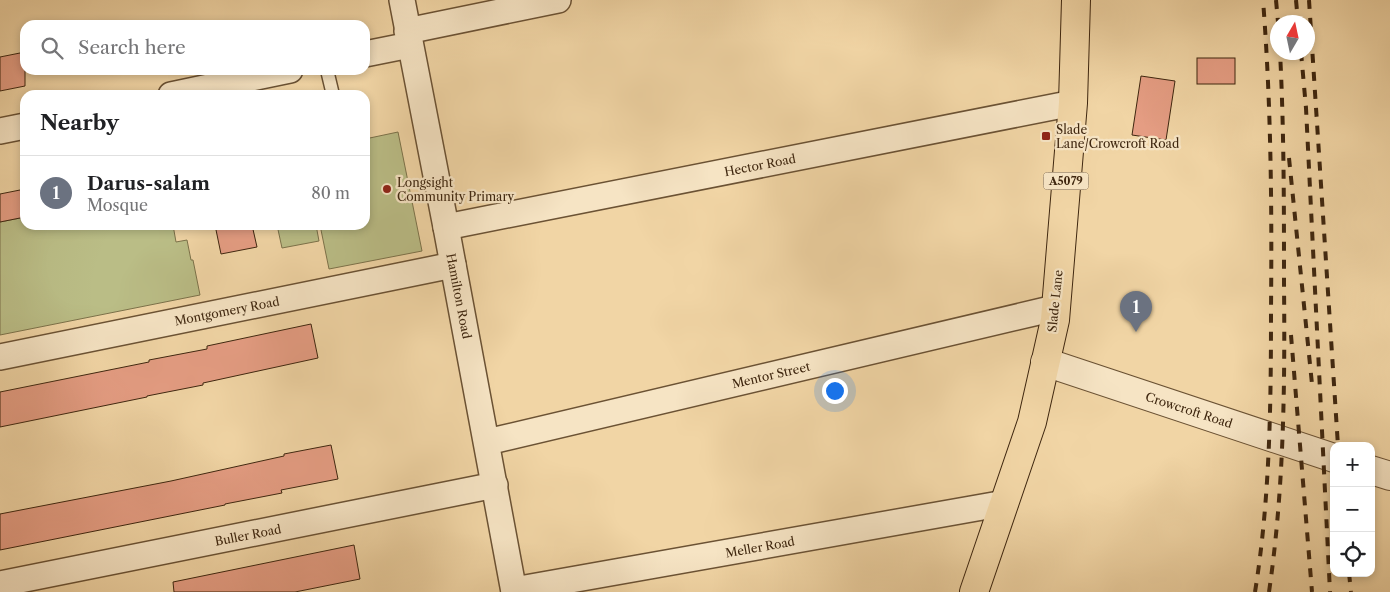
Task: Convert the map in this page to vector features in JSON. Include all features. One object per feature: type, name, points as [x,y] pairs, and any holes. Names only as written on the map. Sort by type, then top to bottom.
[{"type":"main road","name":"Slade Lane","points":[[974,592],[1032,422],[1055,320],[1073,104],[1076,0]]},
{"type":"street","name":"Hamilton Road","points":[[402,0],[514,591]]},
{"type":"street","points":[[370,52],[409,38],[558,0]]},
{"type":"street","points":[[195,90],[266,75]]},
{"type":"street","name":"Hector Road","points":[[446,227],[1073,104]]},
{"type":"street","points":[[0,131],[20,127]]},
{"type":"street","name":"Montgomery Road","points":[[0,357],[453,265]]},
{"type":"street","name":"Mentor Street","points":[[487,442],[1055,308]]},
{"type":"street","name":"Crowcroft Road","points":[[1045,362],[1330,457]]},
{"type":"street","points":[[1375,471],[1390,476]]},
{"type":"street","name":"Buller Road","points":[[0,584],[495,485]]},
{"type":"street","name":"Meller Road","points":[[514,591],[1005,503]]},
{"type":"lane","points":[[328,75],[332,90]]},
{"type":"green space","points":[[398,132],[422,251],[329,269],[321,230],[370,230],[370,138]]},
{"type":"green space","points":[[20,218],[20,230],[174,230],[176,242],[187,240],[200,295],[0,335],[0,222]]},
{"type":"green space","points":[[278,230],[317,230],[319,241],[282,248]]},
{"type":"building","points":[[20,53],[20,75],[25,75],[25,86],[0,91],[0,57]]},
{"type":"building","points":[[1197,58],[1235,58],[1235,84],[1197,84]]},
{"type":"building","points":[[1141,76],[1175,81],[1166,140],[1132,135]]},
{"type":"building","points":[[20,190],[20,218],[0,222],[0,194]]},
{"type":"building","points":[[216,230],[253,230],[257,247],[221,254]]},
{"type":"building","points":[[311,324],[318,358],[203,383],[203,385],[0,427],[0,392],[149,362],[149,360],[207,349],[207,346]]},
{"type":"building","points":[[331,445],[338,479],[281,490],[282,493],[225,505],[0,550],[0,514],[171,481],[284,456],[284,454]]},
{"type":"building","points":[[354,545],[360,579],[295,592],[174,592],[173,582]]},
{"type":"railway","points":[[1255,592],[1267,487],[1271,381],[1270,155],[1268,77],[1263,0]]},
{"type":"railway","points":[[1276,0],[1277,15]]},
{"type":"railway","points":[[1296,0],[1297,15]]},
{"type":"railway","points":[[1309,0],[1338,442]]},
{"type":"railway","points":[[1269,592],[1278,515],[1284,399],[1284,168],[1280,60]]},
{"type":"railway","points":[[1302,60],[1306,108],[1330,592]]},
{"type":"railway","points":[[1289,158],[1312,384]]},
{"type":"railway","points":[[1291,335],[1312,592]]},
{"type":"railway","points":[[1349,577],[1351,592]]},
{"type":"place","name":"Slade Lane/Crowcroft Road","points":[[1046,136]]},
{"type":"place","name":"Longsight Community Primary","points":[[387,189]]},
{"type":"place","name":"Darus-salam","points":[[1136,332]]}]
